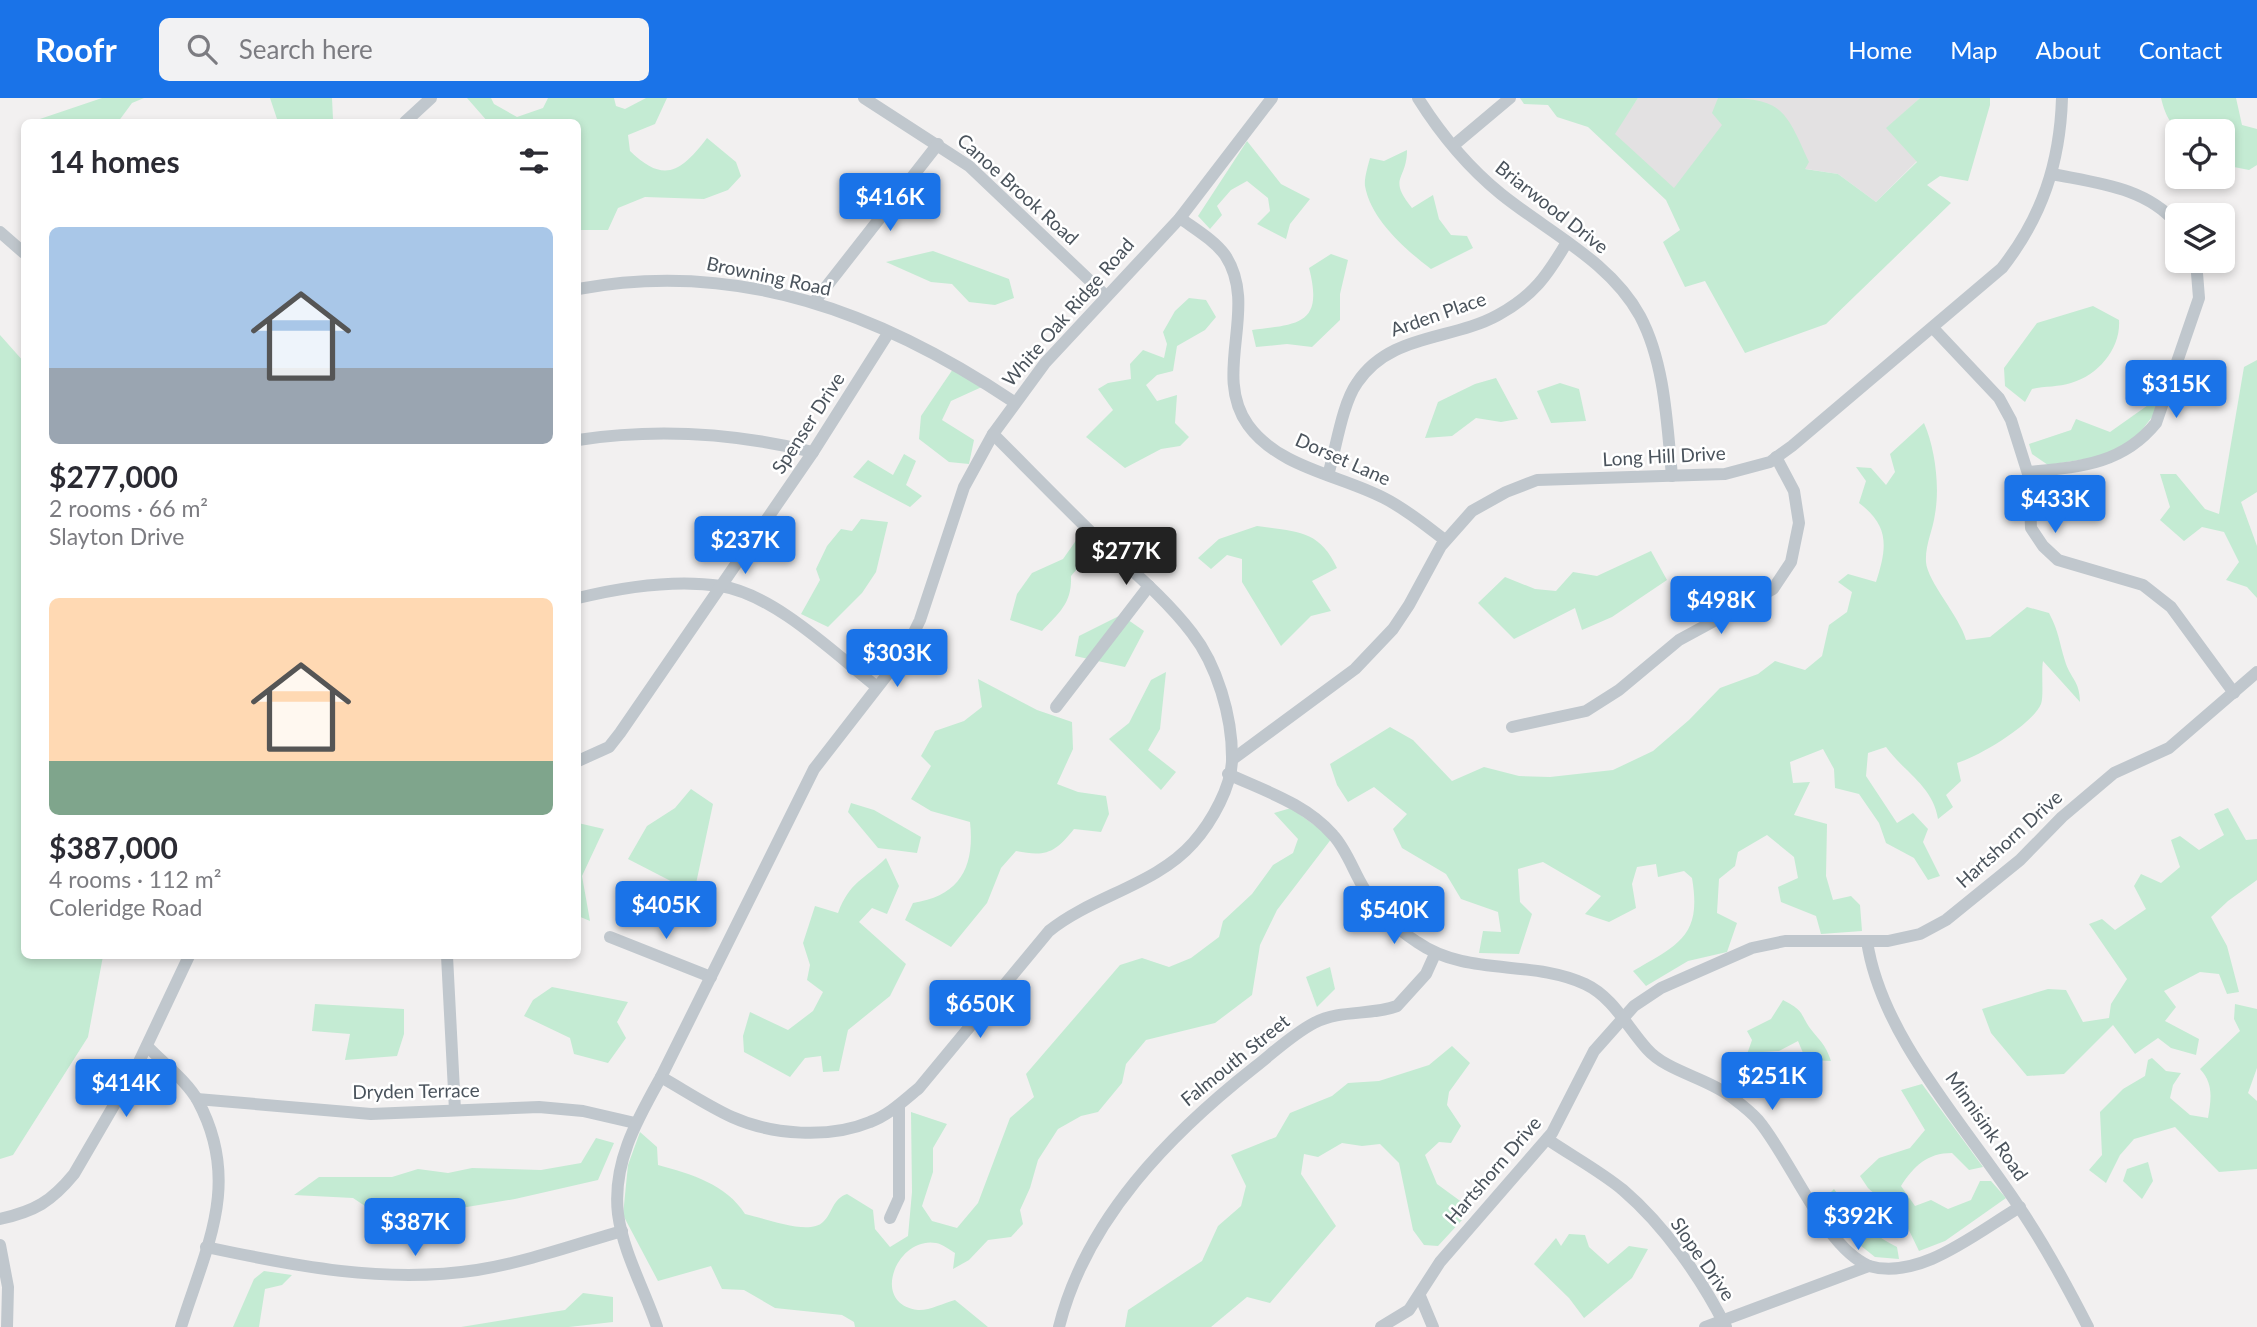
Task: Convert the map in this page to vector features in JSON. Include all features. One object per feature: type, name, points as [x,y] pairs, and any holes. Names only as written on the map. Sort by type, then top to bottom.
[{"type":"street","points":[[408,119],[431,98]]},
{"type":"street","name":"Canoe Brook Road","points":[[864,98],[939,144],[991,185],[1105,295]]},
{"type":"street","name":"White Oak Ridge Road","points":[[657,1327],[618,1214],[619,1174],[635,1123],[661,1077],[814,769],[904,653],[920,620],[964,487],[993,433],[1014,402],[1105,295],[1180,218],[1272,98]]},
{"type":"street","name":"Briarwood Drive","points":[[1418,98],[1454,145],[1501,194],[1585,254],[1639,315],[1657,367],[1672,476]]},
{"type":"street","points":[[1454,145],[1510,98]]},
{"type":"street","name":"Long Hill Drive","points":[[1233,759],[1355,669],[1404,613],[1445,540],[1472,511],[1506,492],[1536,480],[1725,474],[1776,457],[1824,422],[2001,268],[2018,248],[2042,205],[2052,174],[2059,149],[2062,98]]},
{"type":"street","points":[[815,301],[939,144]]},
{"type":"street","points":[[2052,174],[2138,195],[2165,213]]},
{"type":"street","name":"Dorset Lane","points":[[1180,218],[1218,246],[1234,271],[1240,291],[1233,382],[1248,425],[1293,461],[1383,497],[1445,540]]},
{"type":"street","points":[[0,232],[21,247]]},
{"type":"street","name":"Arden Place","points":[[1328,475],[1356,384],[1367,371],[1399,346],[1498,315],[1541,284],[1567,242]]},
{"type":"street","points":[[2028,472],[2095,465],[2120,455],[2145,437],[2156,424],[2199,298],[2197,273]]},
{"type":"street","name":"Browning Road","points":[[581,289],[639,279],[716,281],[815,301],[942,356],[1014,402]]},
{"type":"street","points":[[1933,328],[1998,398],[2011,420],[2028,472],[2031,528],[2042,547],[2058,560],[2143,585],[2171,607],[2234,693]]},
{"type":"street","name":"Spenser Drive","points":[[581,760],[609,747],[813,452],[889,332]]},
{"type":"street","points":[[581,440],[670,432],[727,435],[813,452]]},
{"type":"street","points":[[661,1077],[732,1117],[761,1128],[839,1132],[870,1123],[899,1105],[919,1088],[1049,931],[1069,915],[1167,866],[1192,844],[1209,822],[1233,759],[1218,681],[1193,634],[1149,586],[993,433]]},
{"type":"street","points":[[1512,727],[1564,717],[1594,706],[1619,690],[1679,640],[1773,589],[1791,562],[1799,523],[1794,491],[1776,457]]},
{"type":"street","points":[[581,597],[644,586],[720,586],[768,606],[794,622],[877,687]]},
{"type":"street","points":[[1056,707],[1149,586]]},
{"type":"street","name":"Hartshorn Drive","points":[[1390,1326],[1409,1310],[1440,1262],[1547,1139],[1569,1106],[1580,1075],[1594,1051],[1623,1018],[1661,988],[1752,948],[1784,941],[1888,942],[1920,934],[1946,920],[2020,860],[2062,817],[2114,773],[2169,748],[2257,672]]},
{"type":"street","points":[[1228,774],[1292,803],[1319,821],[1336,837],[1366,893],[1379,910],[1397,928],[1435,954],[1458,962],[1556,975],[1585,984],[1600,993],[1647,1050],[1657,1058],[1718,1086],[1758,1120],[1842,1248],[1869,1266],[1893,1270],[1920,1265],[2020,1208]]},
{"type":"street","points":[[610,937],[711,977]]},
{"type":"street","name":"Minnisink Road","points":[[1867,942],[1871,971],[1879,993],[1903,1039],[2020,1208],[2088,1327]]},
{"type":"street","name":"Falmouth Street","points":[[1059,1327],[1070,1289],[1094,1241],[1129,1190],[1198,1112],[1315,1022],[1341,1013],[1397,1006],[1426,974],[1435,954]]},
{"type":"street","points":[[0,1219],[33,1211],[63,1188],[74,1174],[147,1046],[188,959]]},
{"type":"street","points":[[447,959],[455,1110]]},
{"type":"street","points":[[147,1046],[197,1099],[218,1159],[218,1214],[181,1327]]},
{"type":"street","name":"Dryden Terrace","points":[[197,1099],[372,1114],[561,1108],[635,1123]]},
{"type":"street","points":[[890,1218],[899,1198],[899,1105]]},
{"type":"street","name":"Slope Drive","points":[[1547,1139],[1622,1190],[1650,1219],[1675,1246],[1724,1324]]},
{"type":"street","points":[[206,1247],[316,1270],[422,1274],[476,1270],[622,1231]]},
{"type":"street","points":[[0,1245],[8,1287],[7,1327]]},
{"type":"street","points":[[1705,1327],[1724,1324],[1869,1266]]},
{"type":"street","points":[[1420,1296],[1433,1327]]},
{"type":"shaded area","points":[[1638,98],[1920,98],[1887,128],[1917,161],[1876,202],[1838,174],[1800,168],[1674,189],[1614,134]]},
{"type":"green space","points":[[102,98],[144,98],[132,103],[120,119],[40,119]]},
{"type":"green space","points":[[270,98],[332,98],[333,119],[277,119]]},
{"type":"green space","points":[[467,98],[491,98],[494,104],[517,117],[543,108],[548,98],[614,98],[616,106],[625,109],[646,98],[667,98],[655,124],[628,135],[630,151],[653,168],[672,170],[689,159],[707,138],[736,162],[741,176],[728,190],[704,199],[645,197],[618,208],[608,230],[581,230],[581,119],[485,119]]},
{"type":"green space","points":[[1520,98],[1638,98],[1615,134],[1674,188],[1722,125],[1712,113],[1718,98],[1768,103],[1786,117],[1793,128],[1809,162],[1805,169],[1838,174],[1876,202],[1917,162],[1886,128],[1920,98],[1990,98],[1990,105],[1968,181],[1940,176],[1927,185],[1951,203],[1826,324],[1745,353],[1705,281],[1685,287],[1663,242],[1680,230],[1666,200],[1588,127],[1557,117],[1548,105],[1524,104]]},
{"type":"green space","points":[[2161,98],[2236,98],[2242,125],[2257,129],[2257,165],[2249,170],[2235,167],[2235,119],[2169,119]]},
{"type":"green space","points":[[1247,141],[1281,184],[1310,199],[1290,224],[1286,239],[1257,224],[1270,211],[1268,198],[1247,181],[1231,190],[1217,206],[1222,215],[1210,229],[1198,216]]},
{"type":"green space","points":[[1407,150],[1399,184],[1405,198],[1412,208],[1433,195],[1439,219],[1451,235],[1467,236],[1473,248],[1431,269],[1411,253],[1382,222],[1374,211],[1365,186],[1370,158],[1384,161]]},
{"type":"green space","points":[[933,251],[1009,279],[1014,298],[995,305],[969,302],[952,284],[931,282],[886,262]]},
{"type":"green space","points":[[1331,254],[1348,260],[1340,294],[1340,320],[1312,347],[1287,344],[1256,347],[1252,330],[1294,323],[1310,311],[1313,287],[1309,268]]},
{"type":"green space","points":[[1189,298],[1206,300],[1216,317],[1205,330],[1177,346],[1173,371],[1157,375],[1146,385],[1157,401],[1177,395],[1175,423],[1189,437],[1180,446],[1161,449],[1125,468],[1086,437],[1113,410],[1098,389],[1108,383],[1131,379],[1130,364],[1143,350],[1164,358],[1167,344],[1163,332],[1175,311]]},
{"type":"green space","points":[[2093,306],[2119,320],[2116,341],[2099,367],[2091,374],[2071,383],[2032,389],[2025,402],[2005,386],[2004,368],[2037,323]]},
{"type":"green space","points":[[0,335],[21,359],[21,959],[102,959],[88,1037],[13,1155],[0,1159]]},
{"type":"green space","points":[[2257,360],[2257,492],[2241,502],[2257,546],[2257,598],[2247,587],[2226,580],[2239,562],[2224,532],[2202,527],[2184,541],[2160,520],[2170,507],[2160,474],[2176,474],[2205,509],[2219,514],[2244,367]]},
{"type":"green space","points":[[953,369],[984,386],[951,401],[942,420],[974,440],[969,464],[949,462],[919,439],[921,416]]},
{"type":"green space","points":[[1496,378],[1518,419],[1501,422],[1476,418],[1452,436],[1425,438],[1438,402],[1475,384]]},
{"type":"green space","points":[[1560,383],[1579,389],[1586,421],[1551,423],[1537,391]]},
{"type":"green space","points":[[2151,403],[2159,408],[2138,435],[2116,454],[2048,465],[2032,454],[2029,444],[2071,430],[2076,419],[2110,432]]},
{"type":"green space","points":[[1924,423],[1937,479],[1935,514],[1926,562],[1932,579],[1966,640],[1990,637],[2027,607],[2049,613],[2067,667],[2077,684],[2080,702],[2043,661],[2042,700],[2036,712],[2004,739],[1957,763],[1961,781],[1946,795],[1953,807],[1938,819],[1935,807],[1924,788],[1886,747],[1868,753],[1866,776],[1897,823],[1913,813],[1928,829],[1923,842],[1940,876],[1928,880],[1914,858],[1886,843],[1879,823],[1859,794],[1835,788],[1834,769],[1823,749],[1790,762],[1793,783],[1810,782],[1794,815],[1827,824],[1826,876],[1833,900],[1851,896],[1860,905],[1862,931],[1821,934],[1816,916],[1781,902],[1778,887],[1798,878],[1794,857],[1767,835],[1738,852],[1735,866],[1719,879],[1717,913],[1737,923],[1727,952],[1688,961],[1646,986],[1633,971],[1675,945],[1690,926],[1693,913],[1692,878],[1684,871],[1658,877],[1656,864],[1637,867],[1632,884],[1636,908],[1609,922],[1585,914],[1601,896],[1543,862],[1518,869],[1520,902],[1532,914],[1519,954],[1479,953],[1483,931],[1501,932],[1498,912],[1461,899],[1446,874],[1402,848],[1393,829],[1407,814],[1374,787],[1348,802],[1337,785],[1330,764],[1390,727],[1413,740],[1452,781],[1484,767],[1519,776],[1550,777],[1613,770],[1653,751],[1720,688],[1758,674],[1775,661],[1805,670],[1822,656],[1829,625],[1847,612],[1852,592],[1838,582],[1848,574],[1876,582],[1880,570],[1884,548],[1881,529],[1859,503],[1866,481],[1856,467],[1871,468],[1886,485],[1895,472],[1890,454]]},
{"type":"green space","points":[[904,454],[916,461],[906,485],[922,496],[910,507],[853,477],[868,460],[893,475]]},
{"type":"green space","points":[[861,519],[888,522],[876,572],[862,593],[828,627],[801,614],[820,580],[816,569],[827,546],[841,529],[852,531]]},
{"type":"green space","points":[[1257,526],[1295,532],[1314,539],[1330,555],[1337,568],[1312,581],[1331,611],[1311,616],[1281,646],[1242,582],[1242,559],[1227,555],[1211,569],[1198,558],[1219,539]]},
{"type":"green space","points":[[1082,532],[1094,549],[1071,576],[1067,600],[1059,612],[1042,631],[1010,620],[1017,594],[1032,573],[1063,559]]},
{"type":"green space","points":[[1651,551],[1667,580],[1612,617],[1582,630],[1575,608],[1514,639],[1478,603],[1505,577],[1535,589],[1556,591],[1573,572],[1597,576]]},
{"type":"green space","points":[[1121,615],[1144,631],[1125,667],[1075,656],[1079,636]]},
{"type":"green space","points":[[1166,672],[1160,729],[1148,750],[1176,772],[1161,790],[1109,739],[1129,723],[1151,680]]},
{"type":"green space","points":[[978,679],[1037,710],[1072,722],[1073,749],[1057,784],[1078,792],[1106,796],[1109,814],[1101,832],[1074,829],[1049,851],[1016,851],[1001,868],[987,903],[951,947],[905,920],[913,903],[942,894],[961,877],[970,853],[970,822],[931,811],[911,799],[931,766],[921,756],[935,731],[964,721],[982,707]]},
{"type":"green space","points":[[691,789],[713,804],[694,893],[628,859],[647,826],[675,808]]},
{"type":"green space","points":[[851,803],[874,810],[921,837],[917,853],[878,848],[848,812]]},
{"type":"green space","points":[[1291,808],[1332,838],[1277,910],[1260,945],[1252,995],[1215,1023],[1146,1040],[1126,1064],[1122,1083],[1098,1112],[1081,1116],[1058,1129],[1038,1160],[1020,1210],[1023,1224],[1011,1237],[988,1240],[969,1260],[953,1269],[955,1253],[936,1243],[922,1244],[910,1250],[900,1260],[892,1284],[895,1296],[903,1305],[922,1310],[955,1300],[988,1327],[855,1327],[854,1322],[842,1315],[775,1308],[744,1290],[722,1289],[711,1266],[658,1281],[623,1215],[628,1165],[640,1132],[657,1147],[658,1165],[718,1188],[745,1214],[797,1227],[816,1226],[823,1222],[838,1199],[847,1194],[873,1210],[875,1229],[890,1247],[908,1236],[912,1192],[911,1112],[947,1124],[933,1148],[933,1172],[922,1206],[932,1221],[957,1228],[978,1203],[1010,1118],[1034,1097],[1026,1074],[1120,965],[1142,958],[1169,967],[1191,958],[1219,937],[1223,921],[1252,894],[1273,865],[1293,853],[1298,839],[1274,813]]},
{"type":"green space","points":[[2228,808],[2246,840],[2257,839],[2257,880],[2211,917],[2227,946],[2239,992],[2227,994],[2219,974],[2200,972],[2164,991],[2176,1007],[2165,1021],[2199,1039],[2196,1055],[2171,1048],[2158,1038],[2135,1054],[2113,1025],[2064,1074],[2027,1076],[1991,1033],[1982,1009],[2048,989],[2066,990],[2083,1022],[2109,1018],[2111,1004],[2127,979],[2089,924],[2102,919],[2115,930],[2146,909],[2134,886],[2141,874],[2161,883],[2180,867],[2171,840],[2180,836],[2199,850],[2224,835],[2214,814]]},
{"type":"green space","points":[[581,824],[604,829],[582,876],[590,921],[581,917]]},
{"type":"green space","points":[[886,858],[899,886],[887,914],[872,908],[859,922],[906,964],[890,996],[848,1030],[839,1071],[823,1072],[821,1056],[805,1058],[790,1077],[744,1052],[743,1036],[750,1012],[788,1030],[813,1011],[823,992],[807,980],[810,965],[803,943],[815,906],[838,913],[853,887]]},
{"type":"green space","points":[[1330,967],[1335,989],[1317,1007],[1306,977]]},
{"type":"green space","points":[[552,987],[628,1002],[617,1022],[626,1038],[608,1063],[574,1054],[570,1038],[524,1016],[533,1000]]},
{"type":"green space","points":[[1783,1000],[1799,1011],[1831,1061],[1806,1060],[1798,1041],[1779,1051],[1763,1052],[1753,1068],[1745,1060],[1752,1040],[1747,1031],[1771,1019]]},
{"type":"green space","points":[[315,1004],[404,1009],[404,1034],[397,1056],[345,1060],[350,1034],[312,1031]]},
{"type":"green space","points":[[2235,1004],[2257,1009],[2257,1068],[2248,1093],[2257,1101],[2257,1169],[2219,1172],[2175,1127],[2134,1139],[2120,1155],[2106,1183],[2089,1170],[2102,1155],[2100,1112],[2123,1089],[2145,1076],[2148,1060],[2152,1058],[2166,1071],[2181,1073],[2173,1085],[2170,1098],[2190,1115],[2208,1118],[2209,1086],[2200,1069],[2240,1031],[2234,1019]]},
{"type":"green space","points":[[1452,1046],[1470,1063],[1449,1092],[1447,1105],[1461,1126],[1451,1143],[1439,1142],[1425,1155],[1437,1184],[1463,1203],[1462,1220],[1438,1246],[1424,1245],[1413,1230],[1399,1163],[1380,1144],[1362,1146],[1342,1143],[1318,1157],[1304,1154],[1301,1174],[1336,1226],[1270,1303],[1247,1297],[1211,1327],[1125,1327],[1128,1310],[1202,1261],[1218,1226],[1241,1206],[1246,1186],[1231,1155],[1276,1137],[1290,1113],[1332,1096],[1348,1083],[1379,1081],[1429,1065]]},
{"type":"green space","points":[[1922,1084],[1983,1167],[1969,1170],[1952,1153],[1928,1158],[1911,1172],[1901,1186],[1915,1206],[1931,1200],[1948,1209],[1971,1200],[1980,1181],[1991,1181],[2006,1198],[1945,1241],[1919,1251],[1904,1220],[1868,1188],[1860,1176],[1879,1158],[1910,1148],[1925,1130],[1901,1090]]},
{"type":"green space","points":[[596,1138],[614,1143],[598,1180],[515,1199],[467,1207],[421,1210],[365,1206],[353,1198],[294,1195],[319,1177],[392,1177],[418,1169],[448,1173],[472,1168],[541,1170],[581,1163]]},
{"type":"green space","points":[[2148,1162],[2153,1181],[2142,1199],[2123,1181],[2127,1169]]},
{"type":"green space","points":[[1834,1189],[1862,1222],[1897,1247],[1899,1259],[1875,1257],[1846,1234],[1825,1198]]},
{"type":"green space","points":[[1569,1234],[1585,1235],[1589,1247],[1608,1264],[1629,1246],[1648,1249],[1632,1278],[1584,1318],[1569,1298],[1534,1264],[1556,1238],[1561,1246]]},
{"type":"green space","points":[[264,1271],[292,1275],[282,1285],[265,1289],[259,1327],[233,1327],[254,1279]]},
{"type":"green space","points":[[583,1293],[613,1297],[613,1322],[569,1327],[461,1327],[565,1310]]}]
